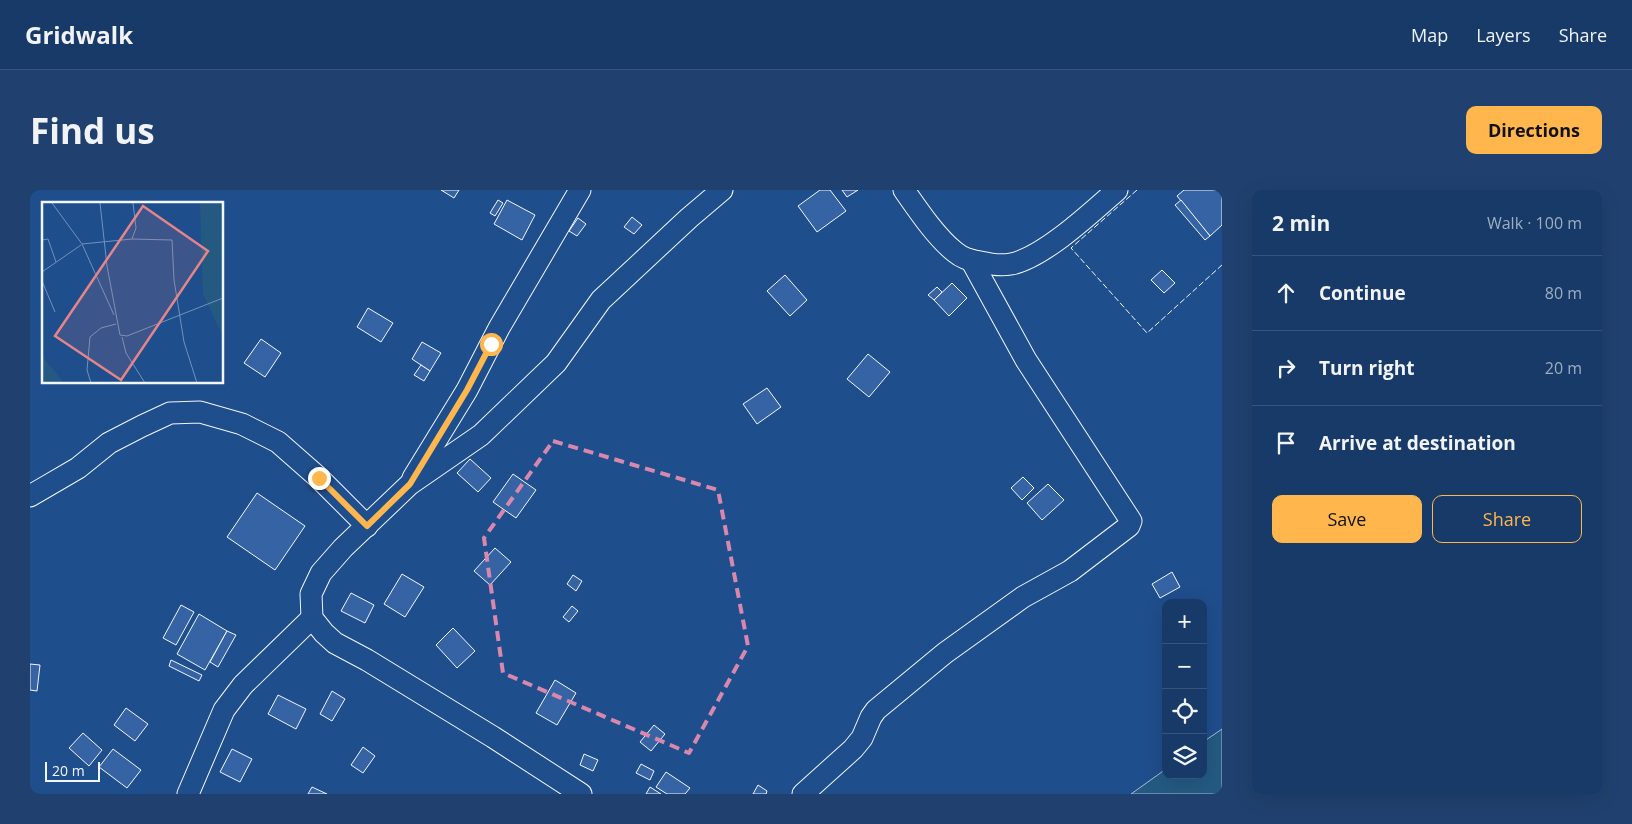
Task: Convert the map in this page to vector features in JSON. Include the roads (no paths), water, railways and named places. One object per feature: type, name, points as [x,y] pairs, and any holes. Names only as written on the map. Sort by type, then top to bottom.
[{"type":"street","points":[[410,484],[467,390],[499,328],[580,190]]},
{"type":"street","points":[[580,794],[493,737],[367,660],[335,643],[324,634],[312,618],[311,594],[321,573],[343,548],[410,484],[481,435],[556,363],[601,300],[722,190]]},
{"type":"street","points":[[904,190],[938,234],[956,253],[971,260],[990,264],[1010,265],[1029,258],[1058,240],[1117,190]]},
{"type":"street","points":[[803,794],[853,749],[862,738],[871,717],[888,700],[946,653],[1023,597],[1070,571],[1129,526],[1131,521],[1026,360],[971,260]]},
{"type":"street","points":[[30,496],[78,468],[109,443],[142,426],[170,413],[200,412],[242,424],[278,442],[319,478],[367,526]]},
{"type":"street","points":[[188,794],[224,710],[243,685],[312,618]]}]
